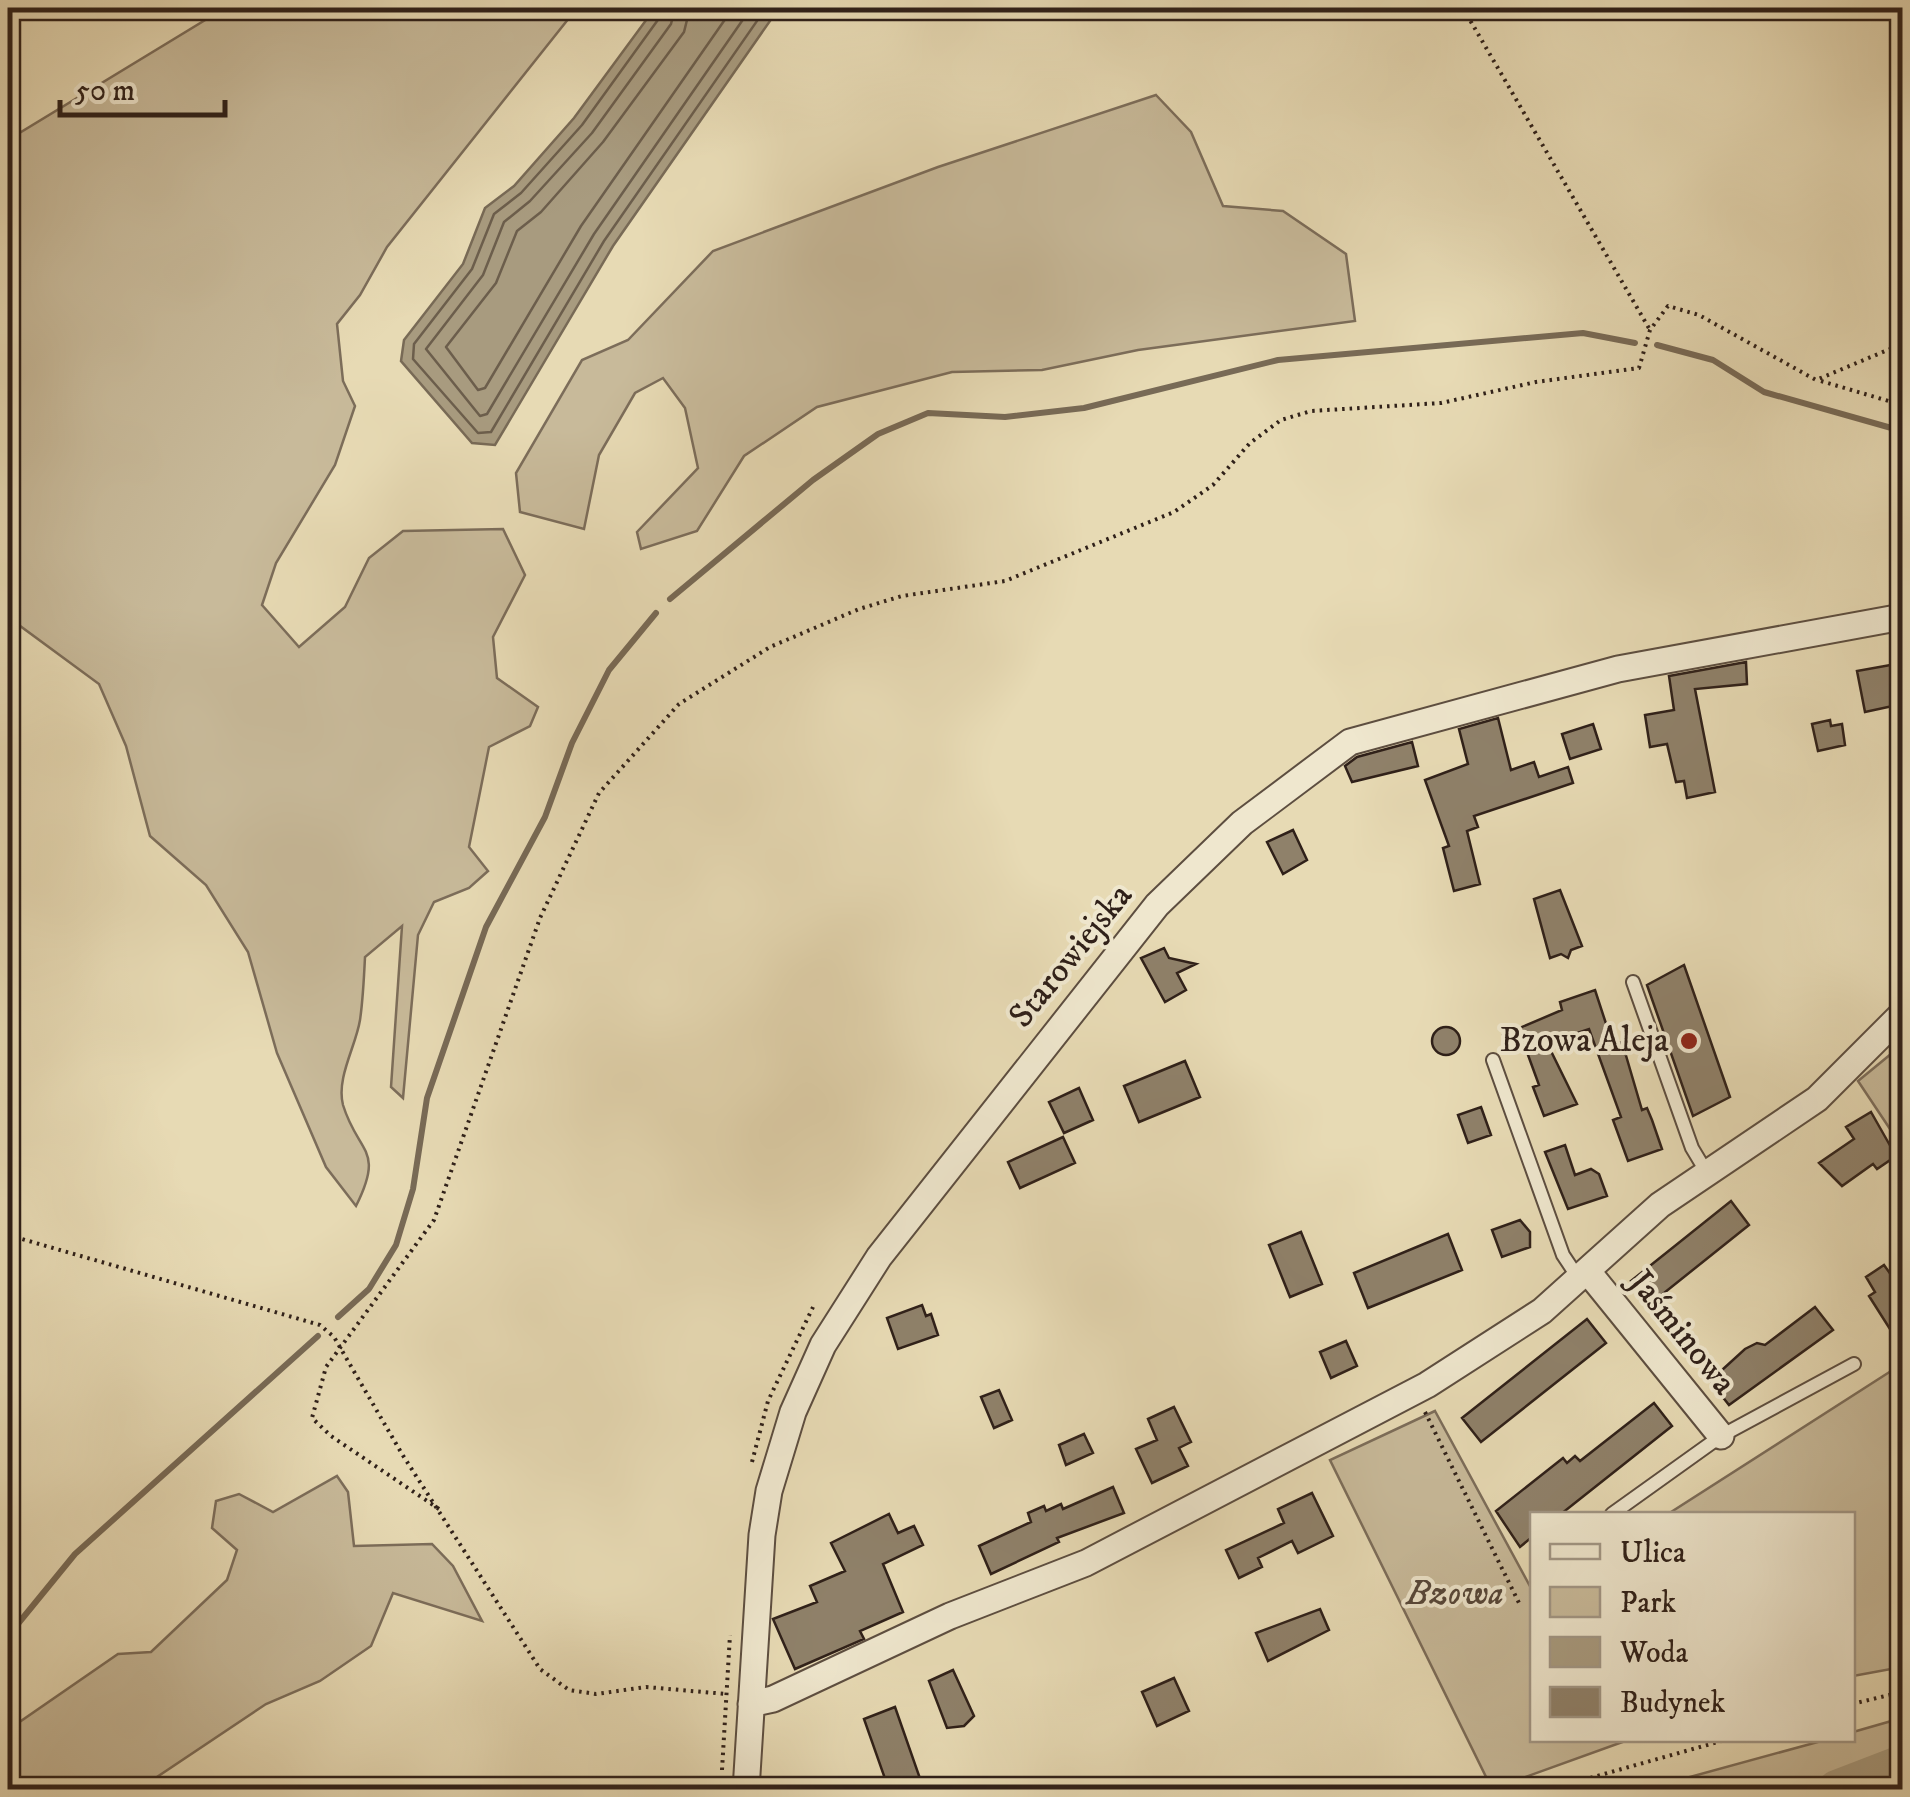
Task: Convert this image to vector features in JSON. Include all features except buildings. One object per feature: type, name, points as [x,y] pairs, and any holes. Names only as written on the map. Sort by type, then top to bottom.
[{"type":"street","name":"Starowiejska","points":[[746,1790],[770,1491],[794,1412],[823,1345],[880,1257],[1157,905],[1242,822],[1350,742],[1618,668],[1902,616]]},
{"type":"street","points":[[751,1704],[773,1699],[950,1616],[1086,1563],[1414,1391],[1518,1328],[1584,1277],[1647,1216],[1817,1098],[1902,1014]]},
{"type":"street","name":"Jaśminowa","points":[[1584,1277],[1721,1436]]},
{"type":"lane","points":[[1632,982],[1692,1148],[1708,1173]]},
{"type":"lane","points":[[1493,1060],[1563,1255],[1584,1277]]},
{"type":"lane","points":[[1615,1512],[1721,1436],[1854,1364]]},
{"type":"path","points":[[1462,8],[1650,330]]},
{"type":"path","points":[[440,1510],[331,1436],[312,1418],[326,1368],[434,1220],[540,918],[599,793],[679,704],[770,646],[859,609],[902,596],[1005,580],[1174,512],[1213,485],[1250,444],[1281,420],[1311,411],[1441,403],[1536,382],[1639,368],[1650,330],[1668,306],[1684,310],[1816,380],[1902,405]]},
{"type":"path","points":[[1816,380],[1902,344]]},
{"type":"path","points":[[8,1235],[320,1325],[342,1350],[540,1668],[569,1690],[596,1694],[646,1687],[726,1694]]},
{"type":"path","points":[[1414,1391],[1520,1605]]},
{"type":"path","points":[[1855,1703],[1902,1692]]},
{"type":"path","points":[[1546,1790],[1718,1742]]},
{"type":"green space","points":[[225,8],[577,8],[387,247],[360,295],[337,324],[343,381],[355,406],[335,465],[276,563],[262,605],[299,647],[345,607],[369,558],[403,531],[503,529],[525,575],[493,637],[497,678],[538,707],[530,726],[489,747],[469,847],[488,871],[469,888],[434,902],[418,935],[403,1098],[391,1087],[402,926],[365,957],[360,1020],[344,1073],[342,1095],[349,1121],[369,1161],[356,1206],[326,1167],[277,1053],[248,952],[206,885],[150,836],[126,746],[99,684],[8,617],[8,140]]},
{"type":"green space","points":[[1156,95],[1191,132],[1223,206],[1283,211],[1346,254],[1355,321],[1138,350],[1042,370],[952,372],[817,407],[744,456],[697,531],[641,549],[637,532],[698,468],[685,408],[663,378],[635,393],[599,455],[584,529],[520,512],[516,473],[582,360],[628,340],[713,251],[938,167]]},
{"type":"green space","points":[[1902,1045],[1902,1147],[1858,1081]]},
{"type":"green space","points":[[1902,1364],[1902,1667],[1855,1676],[1855,1512],[1671,1512]]},
{"type":"green space","name":"Bzowa","points":[[1435,1411],[1530,1586],[1530,1742],[1622,1742],[1492,1789],[1330,1460]]},
{"type":"green space","points":[[337,1476],[348,1492],[354,1546],[432,1544],[453,1566],[482,1621],[393,1593],[371,1646],[320,1681],[266,1704],[139,1789],[8,1789],[8,1730],[118,1654],[151,1652],[227,1580],[237,1550],[212,1528],[216,1501],[239,1494],[273,1512]]},
{"type":"green space","points":[[1902,1718],[1902,1789],[1646,1789],[1818,1742],[1855,1742],[1855,1731]]},
{"type":"water","points":[[655,8],[779,8],[613,246],[495,445],[472,443],[401,361],[404,340],[463,264],[485,208],[514,186],[574,118]]},
{"type":"waterway","points":[[670,599],[813,480],[878,434],[928,413],[1005,417],[1084,408],[1278,360],[1583,333],[1635,343]]},
{"type":"waterway","points":[[1657,345],[1713,360],[1764,392],[1902,431]]},
{"type":"waterway","points":[[338,1317],[369,1289],[396,1245],[413,1189],[427,1098],[486,927],[545,817],[572,743],[609,670],[656,613]]},
{"type":"waterway","points":[[8,1636],[75,1554],[318,1336]]},
{"type":"waterway","points":[[1837,1790],[1902,1765]]},
{"type":"place","name":"Bzowa Aleja","points":[[1689,1041]]}]
